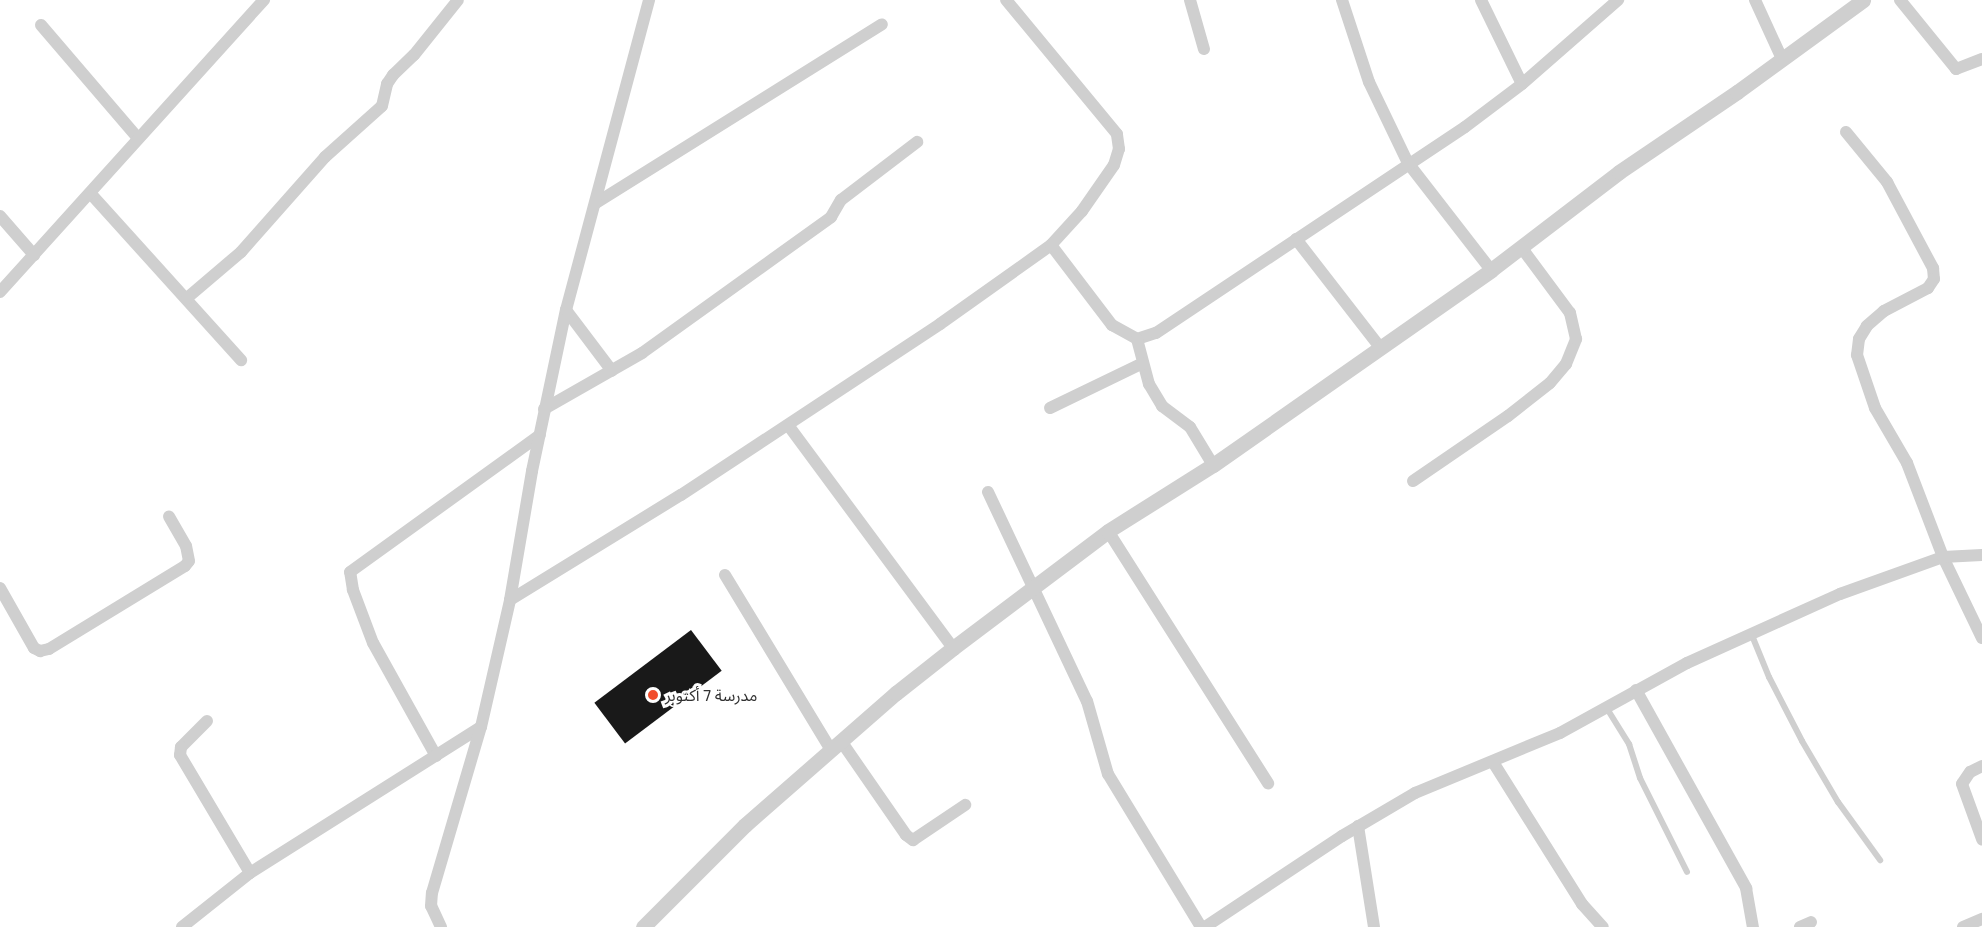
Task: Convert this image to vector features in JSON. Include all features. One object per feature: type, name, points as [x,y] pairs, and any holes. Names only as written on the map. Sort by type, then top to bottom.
[{"type":"street","points":[[0,292],[264,0]]},
{"type":"street","points":[[187,298],[241,252],[325,157],[382,106],[387,84],[393,75],[414,55],[458,0]]},
{"type":"street","points":[[441,927],[431,906],[432,893],[481,728],[510,600],[544,409],[566,310],[649,0]]},
{"type":"street","points":[[510,600],[681,495],[940,324],[1052,245],[1082,212],[1114,165],[1118,140],[1114,129],[1006,0]]},
{"type":"street","points":[[1191,0],[1204,49]]},
{"type":"street","points":[[1342,0],[1369,82],[1407,163],[1491,270]]},
{"type":"street","points":[[1481,0],[1522,84]]},
{"type":"street","points":[[1137,339],[1170,327],[1407,163],[1465,128],[1522,84],[1618,0]]},
{"type":"street","points":[[1755,0],[1782,59]]},
{"type":"street","points":[[643,927],[745,825],[836,745],[953,648],[1108,531],[1213,465],[1379,346],[1491,270],[1619,172],[1863,0]]},
{"type":"street","points":[[1900,0],[1956,69],[1982,58]]},
{"type":"street","points":[[596,203],[882,24]]},
{"type":"street","points":[[41,25],[138,138]]},
{"type":"street","points":[[1846,132],[1887,182],[1933,268],[1934,279],[1928,288],[1884,312],[1867,326],[1856,347],[1857,355],[1875,408],[1907,464],[1920,492],[1943,557],[1982,638]]},
{"type":"street","points":[[544,409],[642,353],[831,217],[841,200],[917,142]]},
{"type":"street","points":[[91,194],[241,360]]},
{"type":"street","points":[[0,216],[34,255]]},
{"type":"street","points":[[1296,239],[1379,346]]},
{"type":"street","points":[[1052,245],[1112,325],[1137,339],[1149,384],[1162,406],[1190,428],[1213,465]]},
{"type":"street","points":[[1413,481],[1508,416],[1550,383],[1566,364],[1576,339],[1570,314],[1521,247]]},
{"type":"street","points":[[566,310],[612,371]]},
{"type":"street","points":[[1050,408],[1143,363]]},
{"type":"street","points":[[788,425],[953,648]]},
{"type":"street","points":[[436,756],[373,643],[353,590],[350,572],[540,435]]},
{"type":"street","points":[[988,492],[1035,587],[1048,623],[1087,701],[1108,774],[1203,927],[1358,826],[1415,793],[1560,733],[1636,690],[1751,632],[1840,594],[1943,557],[1982,555]]},
{"type":"street","points":[[0,588],[34,648],[40,651],[49,649],[185,566],[189,561],[186,546],[169,517]]},
{"type":"street","points":[[1108,531],[1268,783]]},
{"type":"street","points":[[725,575],[836,745],[906,835],[913,840],[965,805]]},
{"type":"street","points":[[1636,690],[1746,888],[1753,927]]},
{"type":"street","points":[[207,721],[181,747],[180,755],[250,873]]},
{"type":"street","points":[[182,927],[250,873],[481,728]]},
{"type":"street","points":[[1493,762],[1582,904],[1603,927]]},
{"type":"street","points":[[1982,766],[1970,772],[1962,784],[1982,839]]},
{"type":"street","points":[[1358,826],[1374,927]]},
{"type":"street","points":[[1963,927],[1982,919]]},
{"type":"lane","points":[[1751,632],[1769,677],[1802,741],[1838,802],[1880,860]]},
{"type":"lane","points":[[1606,707],[1629,744],[1640,778],[1687,872]]},
{"type":"building","points":[[691,630],[722,671],[625,744],[594,703]]},
{"type":"place","name":"مدرسة 7 أكتوبر","points":[[653,695]]}]
